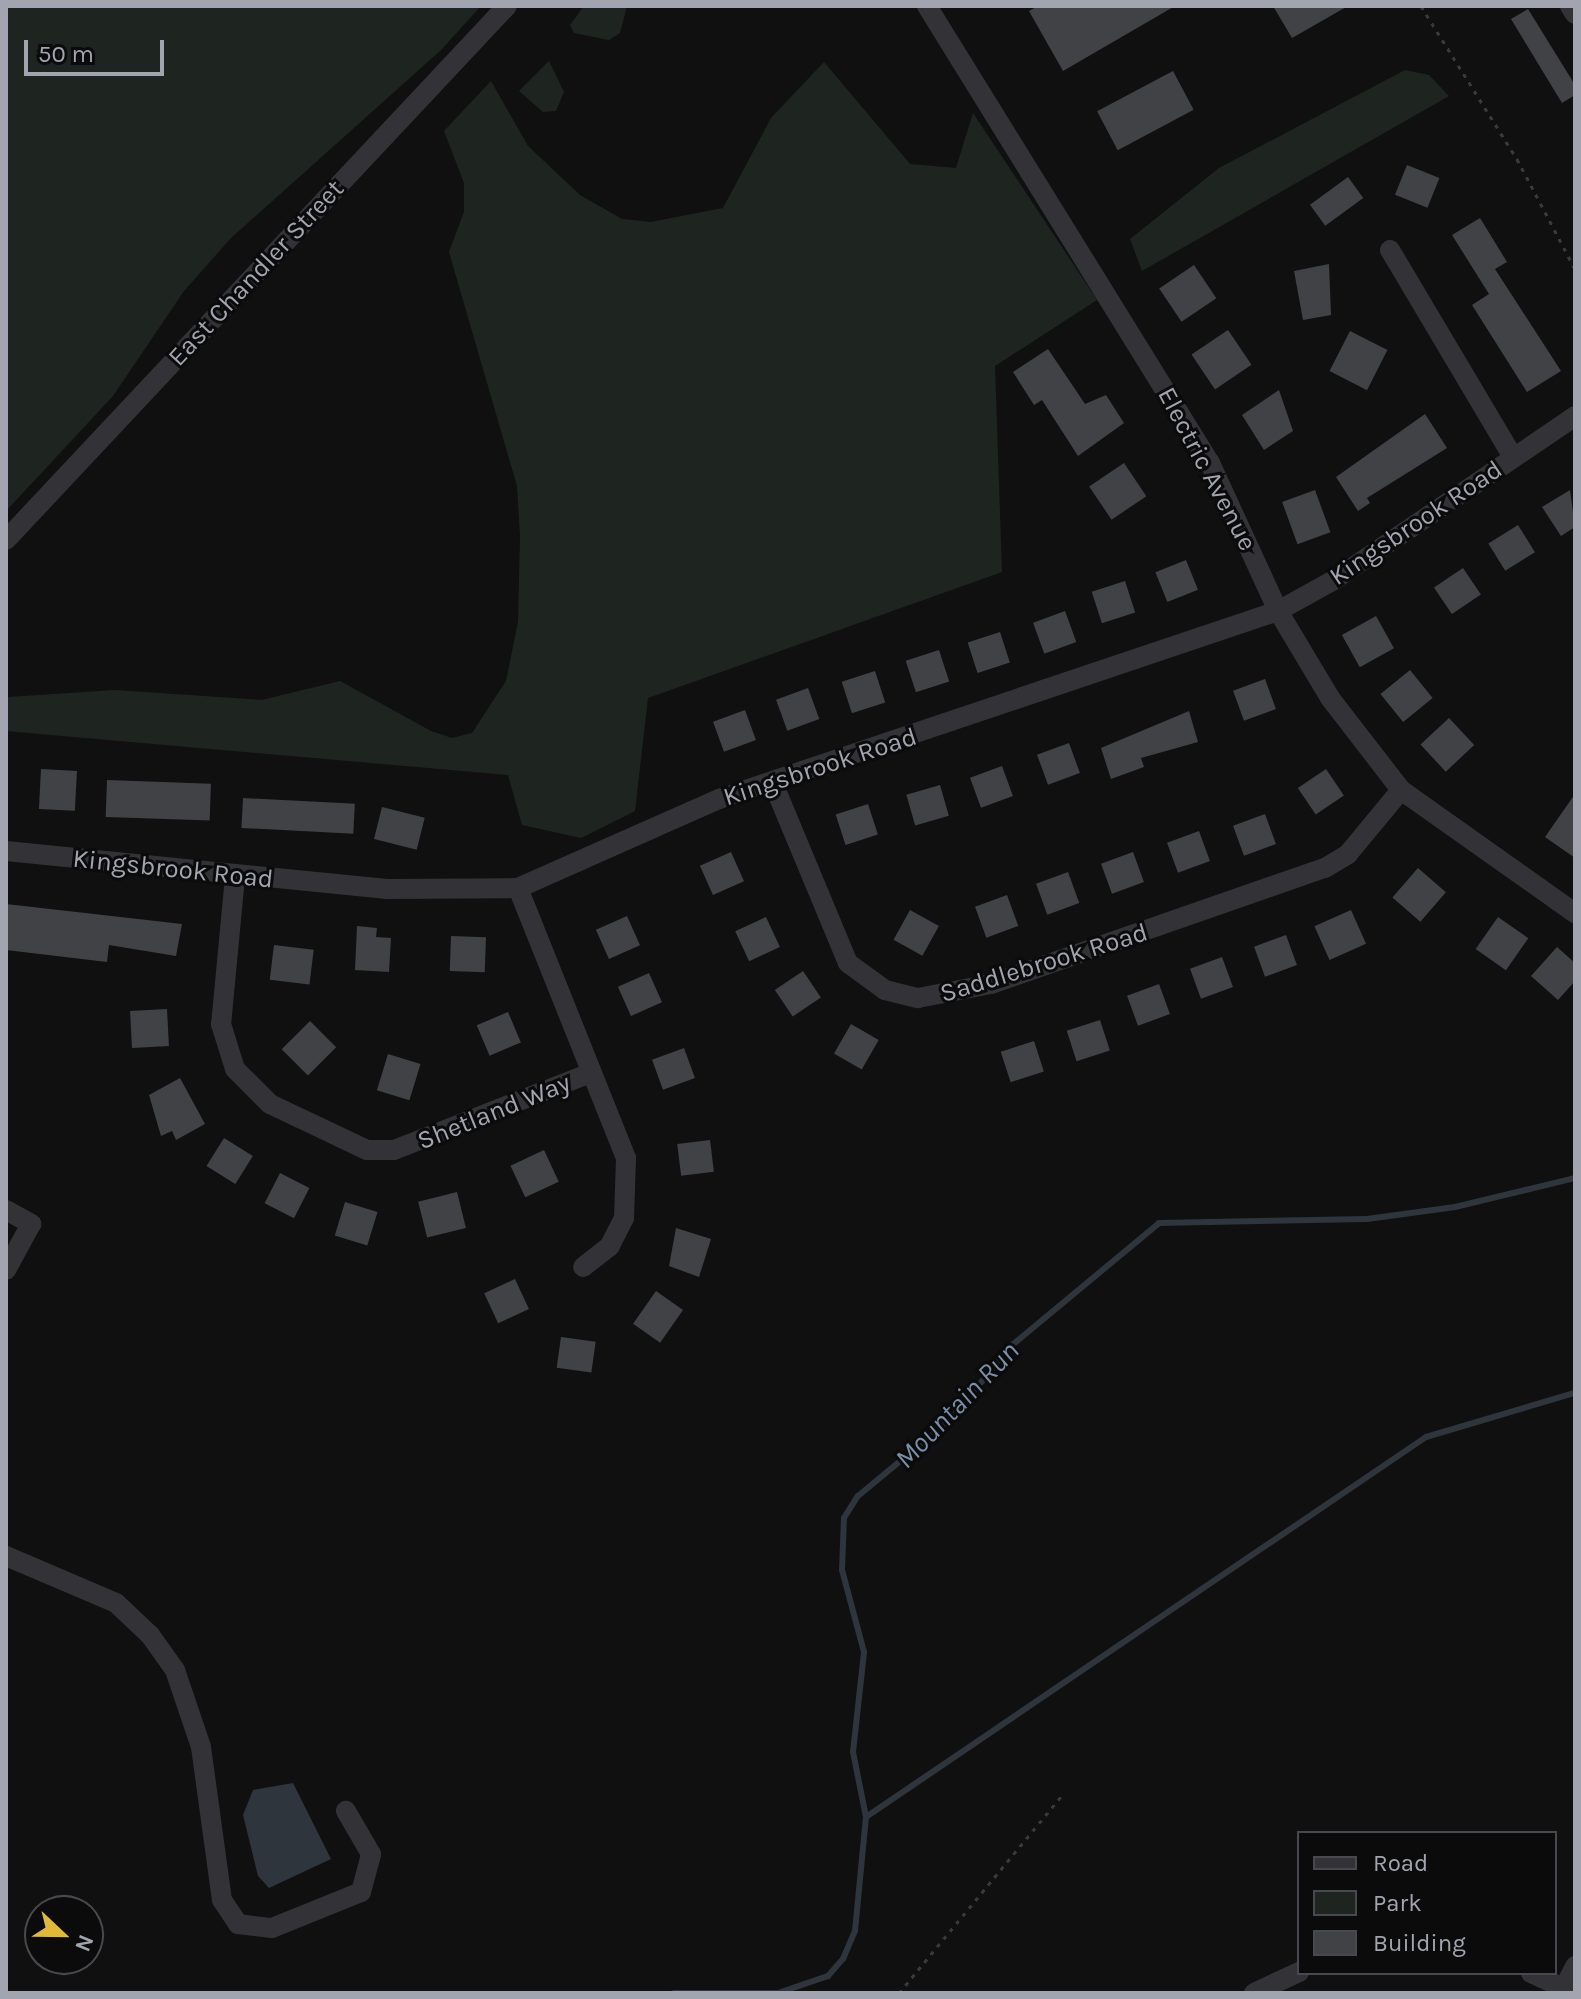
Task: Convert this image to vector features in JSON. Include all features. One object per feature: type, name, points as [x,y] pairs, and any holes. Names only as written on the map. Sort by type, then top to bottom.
[{"type":"street","name":"East Chandler Street","points":[[6,540],[507,6]]},
{"type":"street","name":"Electric Avenue","points":[[927,6],[1210,463],[1278,611],[1330,698],[1401,790],[1575,913]]},
{"type":"street","points":[[1570,6],[1575,14]]},
{"type":"street","points":[[1390,250],[1513,457]]},
{"type":"street","name":"Kingsbrook Road","points":[[6,851],[235,877],[387,889],[518,888],[654,824],[1278,611],[1334,580],[1575,416]]},
{"type":"street","name":"Saddlebrook Road","points":[[773,783],[848,963],[885,990],[918,998],[991,984],[1325,868],[1348,854],[1401,790]]},
{"type":"street","name":"Shetland Way","points":[[235,877],[221,1024],[235,1069],[270,1104],[367,1150],[394,1150],[590,1073]]},
{"type":"street","points":[[518,888],[590,1073],[615,1124],[629,1186],[624,1218],[610,1246],[583,1267]]},
{"type":"street","points":[[6,1210],[31,1224],[6,1270]]},
{"type":"street","points":[[6,1556],[116,1603],[150,1635],[175,1670],[201,1747],[222,1900],[238,1924],[272,1928],[361,1892],[373,1864],[357,1819]]},
{"type":"street","points":[[1535,1975],[1569,1991],[1575,1966]]},
{"type":"street","points":[[1254,1993],[1297,1973]]},
{"type":"path","points":[[1421,6],[1517,159],[1575,269]]},
{"type":"path","points":[[899,1993],[1064,1793]]},
{"type":"green space","points":[[6,6],[481,6],[441,50],[231,238],[184,291],[113,396],[6,511]]},
{"type":"green space","points":[[584,6],[627,6],[620,33],[609,40],[574,33],[570,25]]},
{"type":"green space","points":[[549,61],[564,92],[556,111],[543,112],[519,91]]},
{"type":"green space","points":[[824,62],[910,164],[956,168],[973,113],[1097,300],[995,366],[1002,572],[648,698],[635,811],[581,838],[522,825],[508,775],[6,731],[8,697],[115,690],[262,700],[340,681],[431,731],[452,738],[472,733],[506,681],[518,622],[520,536],[517,486],[449,252],[464,212],[464,183],[444,131],[491,81],[528,146],[580,195],[622,219],[651,222],[723,208],[771,118]]},
{"type":"green space","points":[[1405,70],[1429,75],[1449,96],[1142,271],[1130,239],[1219,168]]},
{"type":"shaded area","points":[[293,1783],[331,1859],[269,1888],[258,1876],[243,1815],[253,1790]]},
{"type":"building","points":[[1038,6],[1175,6],[1063,71],[1029,11]]},
{"type":"building","points":[[1273,6],[1348,6],[1292,38]]},
{"type":"building","points":[[1528,9],[1575,85],[1575,95],[1562,103],[1511,19]]},
{"type":"building","points":[[1173,71],[1194,110],[1118,150],[1097,111]]},
{"type":"building","points":[[1407,165],[1439,178],[1427,208],[1395,195]]},
{"type":"building","points":[[1348,177],[1363,198],[1325,226],[1310,205]]},
{"type":"building","points":[[1480,218],[1507,262],[1495,269],[1561,371],[1527,392],[1472,305],[1489,294],[1452,235]]},
{"type":"building","points":[[1329,264],[1331,315],[1303,320],[1294,271]]},
{"type":"building","points":[[1194,265],[1216,298],[1182,322],[1159,288]]},
{"type":"building","points":[[1228,330],[1251,365],[1215,389],[1192,355]]},
{"type":"building","points":[[1350,331],[1387,350],[1367,390],[1330,371]]},
{"type":"building","points":[[1048,349],[1085,404],[1106,395],[1124,423],[1078,456],[1042,400],[1034,405],[1013,372]]},
{"type":"building","points":[[1279,390],[1293,431],[1264,450],[1242,415]]},
{"type":"building","points":[[1425,414],[1447,448],[1367,498],[1370,503],[1358,511],[1336,477]]},
{"type":"building","points":[[1124,463],[1146,496],[1112,520],[1089,486]]},
{"type":"building","points":[[1315,490],[1330,532],[1298,544],[1282,502]]},
{"type":"building","points":[[1570,490],[1575,527],[1561,536],[1542,507]]},
{"type":"building","points":[[1518,525],[1535,552],[1505,571],[1488,544]]},
{"type":"building","points":[[1186,560],[1198,590],[1167,602],[1155,572]]},
{"type":"building","points":[[1463,568],[1481,595],[1452,614],[1434,588]]},
{"type":"building","points":[[1125,581],[1135,612],[1102,623],[1092,592]]},
{"type":"building","points":[[1065,611],[1076,642],[1044,654],[1033,623]]},
{"type":"building","points":[[1376,616],[1394,648],[1360,667],[1342,635]]},
{"type":"building","points":[[1000,632],[1010,662],[978,673],[968,643]]},
{"type":"building","points":[[939,650],[949,681],[916,692],[906,661]]},
{"type":"building","points":[[1410,670],[1433,698],[1403,722],[1380,694]]},
{"type":"building","points":[[875,671],[885,702],[852,713],[842,682]]},
{"type":"building","points":[[1265,679],[1276,709],[1244,721],[1233,691]]},
{"type":"building","points":[[808,688],[819,719],[787,731],[776,700]]},
{"type":"building","points":[[745,710],[756,740],[724,752],[713,722]]},
{"type":"building","points":[[1189,711],[1198,742],[1141,758],[1144,767],[1111,779],[1101,748]]},
{"type":"building","points":[[1449,718],[1474,745],[1446,772],[1420,745]]},
{"type":"building","points":[[1069,743],[1080,773],[1048,785],[1037,755]]},
{"type":"building","points":[[1002,766],[1013,796],[981,808],[970,778]]},
{"type":"building","points":[[41,769],[77,771],[75,811],[39,809]]},
{"type":"building","points":[[1326,769],[1344,796],[1316,815],[1298,788]]},
{"type":"building","points":[[107,780],[211,784],[210,821],[106,817]]},
{"type":"building","points":[[940,785],[949,816],[915,825],[906,795]]},
{"type":"building","points":[[1575,794],[1575,858],[1545,837]]},
{"type":"building","points":[[243,798],[355,804],[353,834],[241,828]]},
{"type":"building","points":[[868,804],[878,834],[846,845],[836,815]]},
{"type":"building","points":[[382,807],[425,818],[417,850],[374,839]]},
{"type":"building","points":[[1265,814],[1276,844],[1244,856],[1233,826]]},
{"type":"building","points":[[1199,831],[1210,861],[1178,873],[1167,843]]},
{"type":"building","points":[[731,852],[744,881],[713,895],[700,866]]},
{"type":"building","points":[[1133,852],[1144,882],[1112,894],[1101,864]]},
{"type":"building","points":[[1418,868],[1446,892],[1420,922],[1392,897]]},
{"type":"building","points":[[1068,872],[1079,903],[1047,915],[1036,884]]},
{"type":"building","points":[[1007,895],[1018,926],[986,938],[975,907]]},
{"type":"building","points":[[6,904],[182,924],[176,956],[109,945],[107,962],[6,950]]},
{"type":"building","points":[[910,910],[939,926],[922,956],[894,940]]},
{"type":"building","points":[[1351,910],[1366,944],[1330,960],[1314,926]]},
{"type":"building","points":[[627,916],[640,945],[609,959],[596,930]]},
{"type":"building","points":[[766,917],[780,947],[749,961],[735,931]]},
{"type":"building","points":[[1498,917],[1528,938],[1506,970],[1476,949]]},
{"type":"building","points":[[357,926],[377,928],[376,937],[391,938],[389,972],[355,970]]},
{"type":"building","points":[[1286,935],[1297,965],[1265,977],[1254,947]]},
{"type":"building","points":[[451,936],[486,937],[485,972],[450,971]]},
{"type":"building","points":[[274,945],[314,950],[309,985],[270,980]]},
{"type":"building","points":[[1557,947],[1575,963],[1575,981],[1558,1000],[1531,976]]},
{"type":"building","points":[[1222,957],[1233,987],[1201,999],[1190,969]]},
{"type":"building","points":[[803,971],[821,998],[793,1017],[775,990]]},
{"type":"building","points":[[649,973],[662,1002],[631,1016],[618,987]]},
{"type":"building","points":[[1159,984],[1170,1014],[1138,1026],[1127,996]]},
{"type":"building","points":[[167,1009],[169,1046],[132,1048],[130,1011]]},
{"type":"building","points":[[508,1012],[521,1042],[490,1056],[477,1025]]},
{"type":"building","points":[[1100,1020],[1110,1050],[1077,1061],[1067,1031]]},
{"type":"building","points":[[310,1021],[336,1047],[308,1075],[282,1049]]},
{"type":"building","points":[[851,1024],[879,1040],[862,1069],[834,1053]]},
{"type":"building","points":[[1034,1041],[1044,1071],[1011,1082],[1001,1052]]},
{"type":"building","points":[[684,1048],[695,1078],[663,1090],[652,1060]]},
{"type":"building","points":[[388,1054],[421,1064],[409,1100],[377,1090]]},
{"type":"building","points":[[180,1078],[205,1124],[176,1140],[172,1131],[161,1136],[149,1095]]},
{"type":"building","points":[[224,1138],[253,1156],[235,1184],[207,1166]]},
{"type":"building","points":[[710,1140],[714,1172],[681,1176],[677,1144]]},
{"type":"building","points":[[544,1150],[559,1182],[525,1197],[510,1166]]},
{"type":"building","points":[[280,1173],[309,1188],[294,1218],[265,1203]]},
{"type":"building","points":[[457,1192],[466,1228],[427,1238],[418,1202]]},
{"type":"building","points":[[345,1202],[378,1212],[367,1245],[335,1235]]},
{"type":"building","points":[[676,1228],[711,1239],[699,1277],[669,1266]]},
{"type":"building","points":[[515,1279],[529,1309],[498,1323],[484,1293]]},
{"type":"building","points":[[656,1291],[683,1310],[660,1343],[633,1324]]},
{"type":"building","points":[[561,1337],[596,1342],[591,1373],[557,1368]]},
{"type":"waterway","name":"Mountain Run","points":[[674,1993],[778,1993],[828,1976],[843,1959],[855,1931],[866,1817],[853,1752],[864,1652],[842,1570],[844,1518],[858,1496],[950,1420],[1011,1346],[1159,1223],[1367,1219],[1455,1207],[1575,1178]]},
{"type":"waterway","points":[[866,1817],[1426,1437],[1575,1393]]}]
